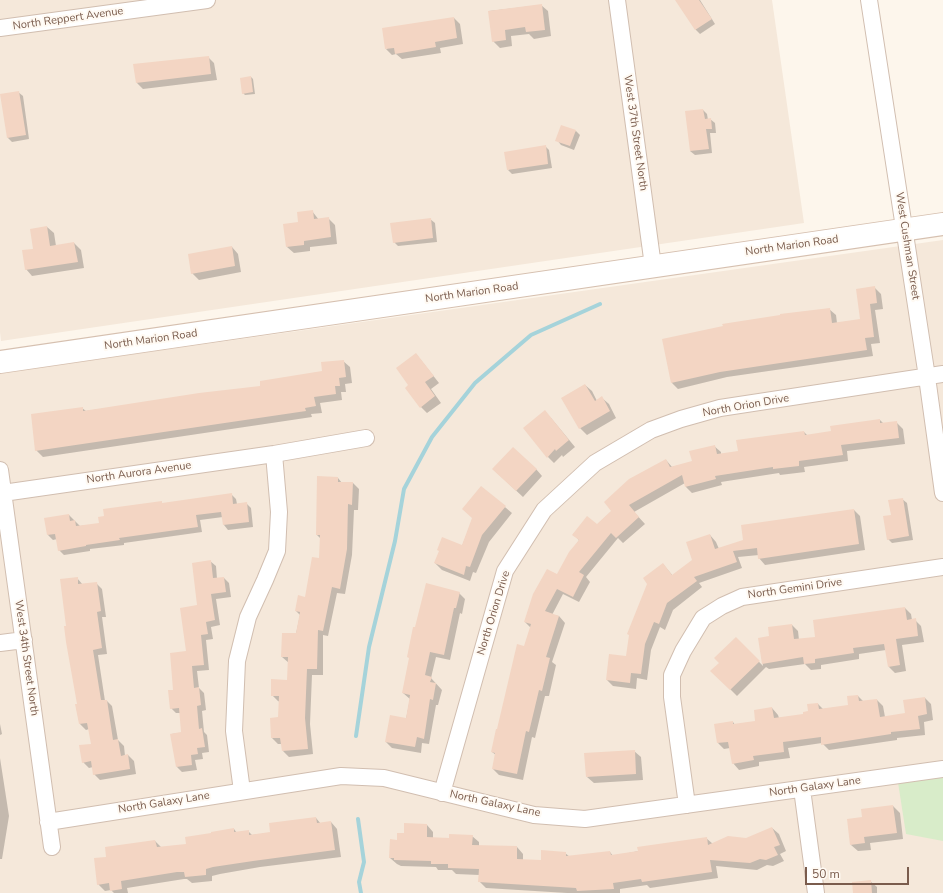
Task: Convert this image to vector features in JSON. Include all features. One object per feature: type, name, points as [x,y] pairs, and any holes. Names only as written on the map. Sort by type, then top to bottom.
[{"type":"main road","name":"North Marion Road","points":[[0,362],[943,224]]},
{"type":"street","name":"North Reppert Avenue","points":[[0,28],[207,0]]},
{"type":"street","name":"West 37th Street North","points":[[617,0],[653,266]]},
{"type":"street","name":"West Cushman Street","points":[[869,0],[927,377],[943,493]]},
{"type":"street","name":"North Orion Drive","points":[[442,793],[505,571],[544,510],[595,463],[651,430],[681,419],[720,408],[943,374]]},
{"type":"street","name":"North Aurora Avenue","points":[[3,493],[274,454],[366,438]]},
{"type":"street","points":[[242,791],[234,731],[237,661],[248,617],[277,551],[279,512],[274,454]]},
{"type":"street","name":"West 34th Street North","points":[[0,470],[52,847]]},
{"type":"street","name":"North Gemini Drive","points":[[687,805],[672,697],[672,675],[683,651],[703,618],[722,606],[742,597],[943,568]]},
{"type":"street","points":[[0,643],[24,640]]},
{"type":"street","name":"North Galaxy Lane","points":[[48,822],[342,776],[384,778],[534,814],[585,818],[943,769]]},
{"type":"street","points":[[802,789],[816,893]]},
{"type":"shaded area","points":[[0,0],[772,0],[804,223],[1,341]]},
{"type":"shaded area","points":[[943,240],[943,893],[0,893],[0,373]]},
{"type":"green space","points":[[943,769],[943,841],[906,834],[897,776]]},
{"type":"building","points":[[675,0],[699,0],[712,19],[695,30]]},
{"type":"building","points":[[542,4],[545,30],[526,32],[525,27],[505,30],[506,40],[492,42],[488,11]]},
{"type":"building","points":[[454,17],[457,38],[435,42],[436,47],[395,54],[394,48],[385,49],[382,28]]},
{"type":"building","points":[[209,56],[211,74],[136,83],[133,64]]},
{"type":"building","points":[[251,76],[253,92],[242,94],[240,78]]},
{"type":"building","points":[[19,91],[26,135],[7,138],[0,94]]},
{"type":"building","points":[[703,109],[705,119],[711,118],[712,129],[706,129],[709,149],[690,151],[685,111]]},
{"type":"building","points":[[561,125],[576,130],[570,146],[555,141]]},
{"type":"building","points":[[546,145],[548,164],[507,170],[504,152]]},
{"type":"building","points":[[313,210],[314,219],[329,217],[331,237],[304,241],[304,245],[286,247],[283,224],[298,222],[297,212]]},
{"type":"building","points":[[431,218],[433,238],[393,243],[390,223]]},
{"type":"building","points":[[47,226],[50,246],[74,242],[78,262],[25,270],[22,250],[33,249],[30,229]]},
{"type":"building","points":[[232,246],[235,266],[191,274],[188,254]]},
{"type":"building","points":[[875,286],[877,303],[870,304],[874,337],[865,338],[867,350],[720,372],[671,383],[662,339],[723,326],[722,324],[780,314],[830,308],[832,323],[860,319],[856,289]]},
{"type":"building","points":[[416,353],[434,376],[425,382],[435,396],[420,408],[405,388],[408,385],[396,368]]},
{"type":"building","points":[[344,360],[346,377],[339,378],[340,386],[335,386],[336,394],[314,397],[316,406],[305,408],[306,411],[35,451],[31,414],[83,407],[83,411],[199,393],[260,386],[260,381],[322,371],[321,362]]},
{"type":"building","points":[[585,384],[595,401],[602,396],[610,411],[579,429],[561,398]]},
{"type":"building","points":[[545,410],[569,440],[556,451],[555,449],[547,458],[523,428]]},
{"type":"building","points":[[880,419],[880,423],[897,421],[899,438],[841,445],[843,455],[799,461],[799,466],[773,469],[773,467],[715,476],[716,479],[685,487],[682,475],[629,505],[639,517],[616,538],[611,533],[579,572],[584,575],[573,597],[557,589],[545,611],[559,616],[546,657],[550,658],[542,691],[539,690],[529,732],[526,731],[517,774],[492,769],[495,753],[491,752],[496,729],[517,644],[524,646],[531,624],[524,622],[533,594],[547,569],[557,574],[569,552],[579,540],[572,535],[587,516],[597,524],[611,511],[604,502],[629,479],[666,459],[670,467],[692,461],[689,451],[715,445],[717,454],[738,451],[736,440],[804,431],[805,435],[831,431],[830,426]]},
{"type":"building","points":[[513,447],[537,469],[516,491],[492,469]]},
{"type":"building","points":[[317,476],[338,477],[338,482],[353,482],[352,505],[348,504],[347,549],[340,589],[332,587],[323,631],[318,630],[317,669],[307,669],[305,718],[308,749],[282,751],[280,738],[271,738],[270,718],[278,717],[279,696],[271,696],[271,679],[287,680],[288,657],[281,657],[282,633],[296,633],[300,612],[295,611],[298,595],[305,597],[312,557],[319,558],[320,535],[316,535]]},
{"type":"building","points":[[481,486],[506,506],[482,535],[470,567],[466,566],[464,575],[434,563],[439,551],[437,550],[442,537],[462,545],[472,518],[462,509]]},
{"type":"building","points":[[232,493],[233,504],[247,502],[249,522],[223,525],[221,512],[196,515],[198,527],[119,538],[120,540],[58,551],[55,534],[47,535],[44,518],[69,514],[70,521],[75,520],[76,526],[99,523],[98,517],[104,516],[103,509],[162,501],[162,503]]},
{"type":"building","points":[[903,498],[909,536],[887,540],[883,516],[891,515],[888,500]]},
{"type":"building","points":[[854,509],[859,544],[758,559],[757,548],[733,551],[737,562],[694,577],[697,581],[667,603],[659,624],[654,622],[645,644],[641,674],[631,673],[630,683],[606,680],[609,654],[626,656],[629,635],[627,634],[647,584],[643,578],[663,563],[672,575],[692,560],[686,542],[710,534],[715,549],[743,540],[741,525]]},
{"type":"building","points":[[211,560],[213,578],[224,577],[226,592],[211,594],[215,620],[206,622],[208,634],[201,635],[204,665],[192,666],[194,688],[199,687],[201,705],[197,706],[199,729],[202,728],[205,747],[197,748],[198,754],[191,755],[192,765],[176,767],[170,734],[181,732],[179,708],[170,709],[168,690],[173,690],[170,653],[186,651],[180,608],[197,605],[192,563]]},
{"type":"building","points":[[78,577],[78,584],[97,582],[101,611],[97,612],[102,648],[93,650],[101,700],[107,700],[113,740],[118,739],[121,756],[128,754],[130,769],[93,775],[91,761],[82,763],[79,745],[91,744],[87,723],[79,724],[75,704],[77,704],[66,642],[64,626],[66,626],[60,579]]},
{"type":"building","points":[[426,583],[460,592],[456,608],[454,608],[444,655],[430,652],[425,675],[432,677],[430,682],[436,683],[433,700],[430,699],[424,739],[417,737],[415,747],[385,742],[390,715],[406,718],[410,695],[402,693],[409,658],[407,657],[413,627],[415,627]]},
{"type":"building","points":[[905,607],[907,620],[916,618],[918,636],[896,639],[900,665],[888,667],[884,644],[853,648],[854,653],[815,659],[815,663],[804,664],[803,657],[762,664],[758,638],[769,636],[768,627],[792,624],[794,639],[815,637],[813,620]]},
{"type":"building","points":[[736,637],[760,661],[730,690],[710,671],[719,663],[714,658]]},
{"type":"building","points":[[858,695],[859,701],[877,699],[880,717],[905,713],[903,700],[925,697],[927,714],[918,716],[920,729],[891,732],[891,734],[821,745],[821,737],[783,742],[784,752],[753,756],[754,760],[732,764],[728,742],[717,743],[714,724],[733,721],[733,724],[755,721],[754,710],[772,707],[774,718],[803,714],[803,712],[808,711],[807,704],[818,703],[819,709],[848,705],[847,696]]},
{"type":"building","points":[[635,750],[636,774],[586,777],[584,753]]},
{"type":"building","points":[[893,805],[897,833],[864,837],[865,843],[850,845],[847,819],[862,817],[861,809]]},
{"type":"building","points":[[316,817],[317,823],[331,821],[335,850],[213,867],[206,869],[206,875],[185,877],[184,872],[177,872],[121,881],[122,889],[110,891],[109,883],[97,885],[94,858],[106,857],[105,847],[155,840],[157,847],[186,844],[185,837],[234,828],[234,832],[249,830],[249,835],[270,832],[269,823]]},
{"type":"building","points":[[404,823],[427,824],[427,837],[449,838],[449,834],[473,835],[472,845],[517,846],[517,859],[541,860],[541,850],[566,852],[566,856],[610,851],[611,855],[638,851],[637,847],[707,837],[708,845],[728,836],[746,838],[772,827],[780,845],[774,847],[778,855],[766,860],[760,859],[750,863],[710,860],[712,872],[642,882],[641,879],[613,883],[614,889],[577,891],[576,888],[478,882],[479,869],[448,868],[448,864],[431,864],[431,861],[394,860],[394,858],[389,858],[390,839],[397,840],[397,833],[404,833]]},
{"type":"building","points":[[871,880],[872,893],[853,893],[852,882]]},
{"type":"waterway","points":[[356,736],[369,647],[395,541],[404,489],[432,437],[475,383],[531,335],[600,304]]},
{"type":"waterway","points":[[358,819],[364,862],[359,882],[361,893]]}]
